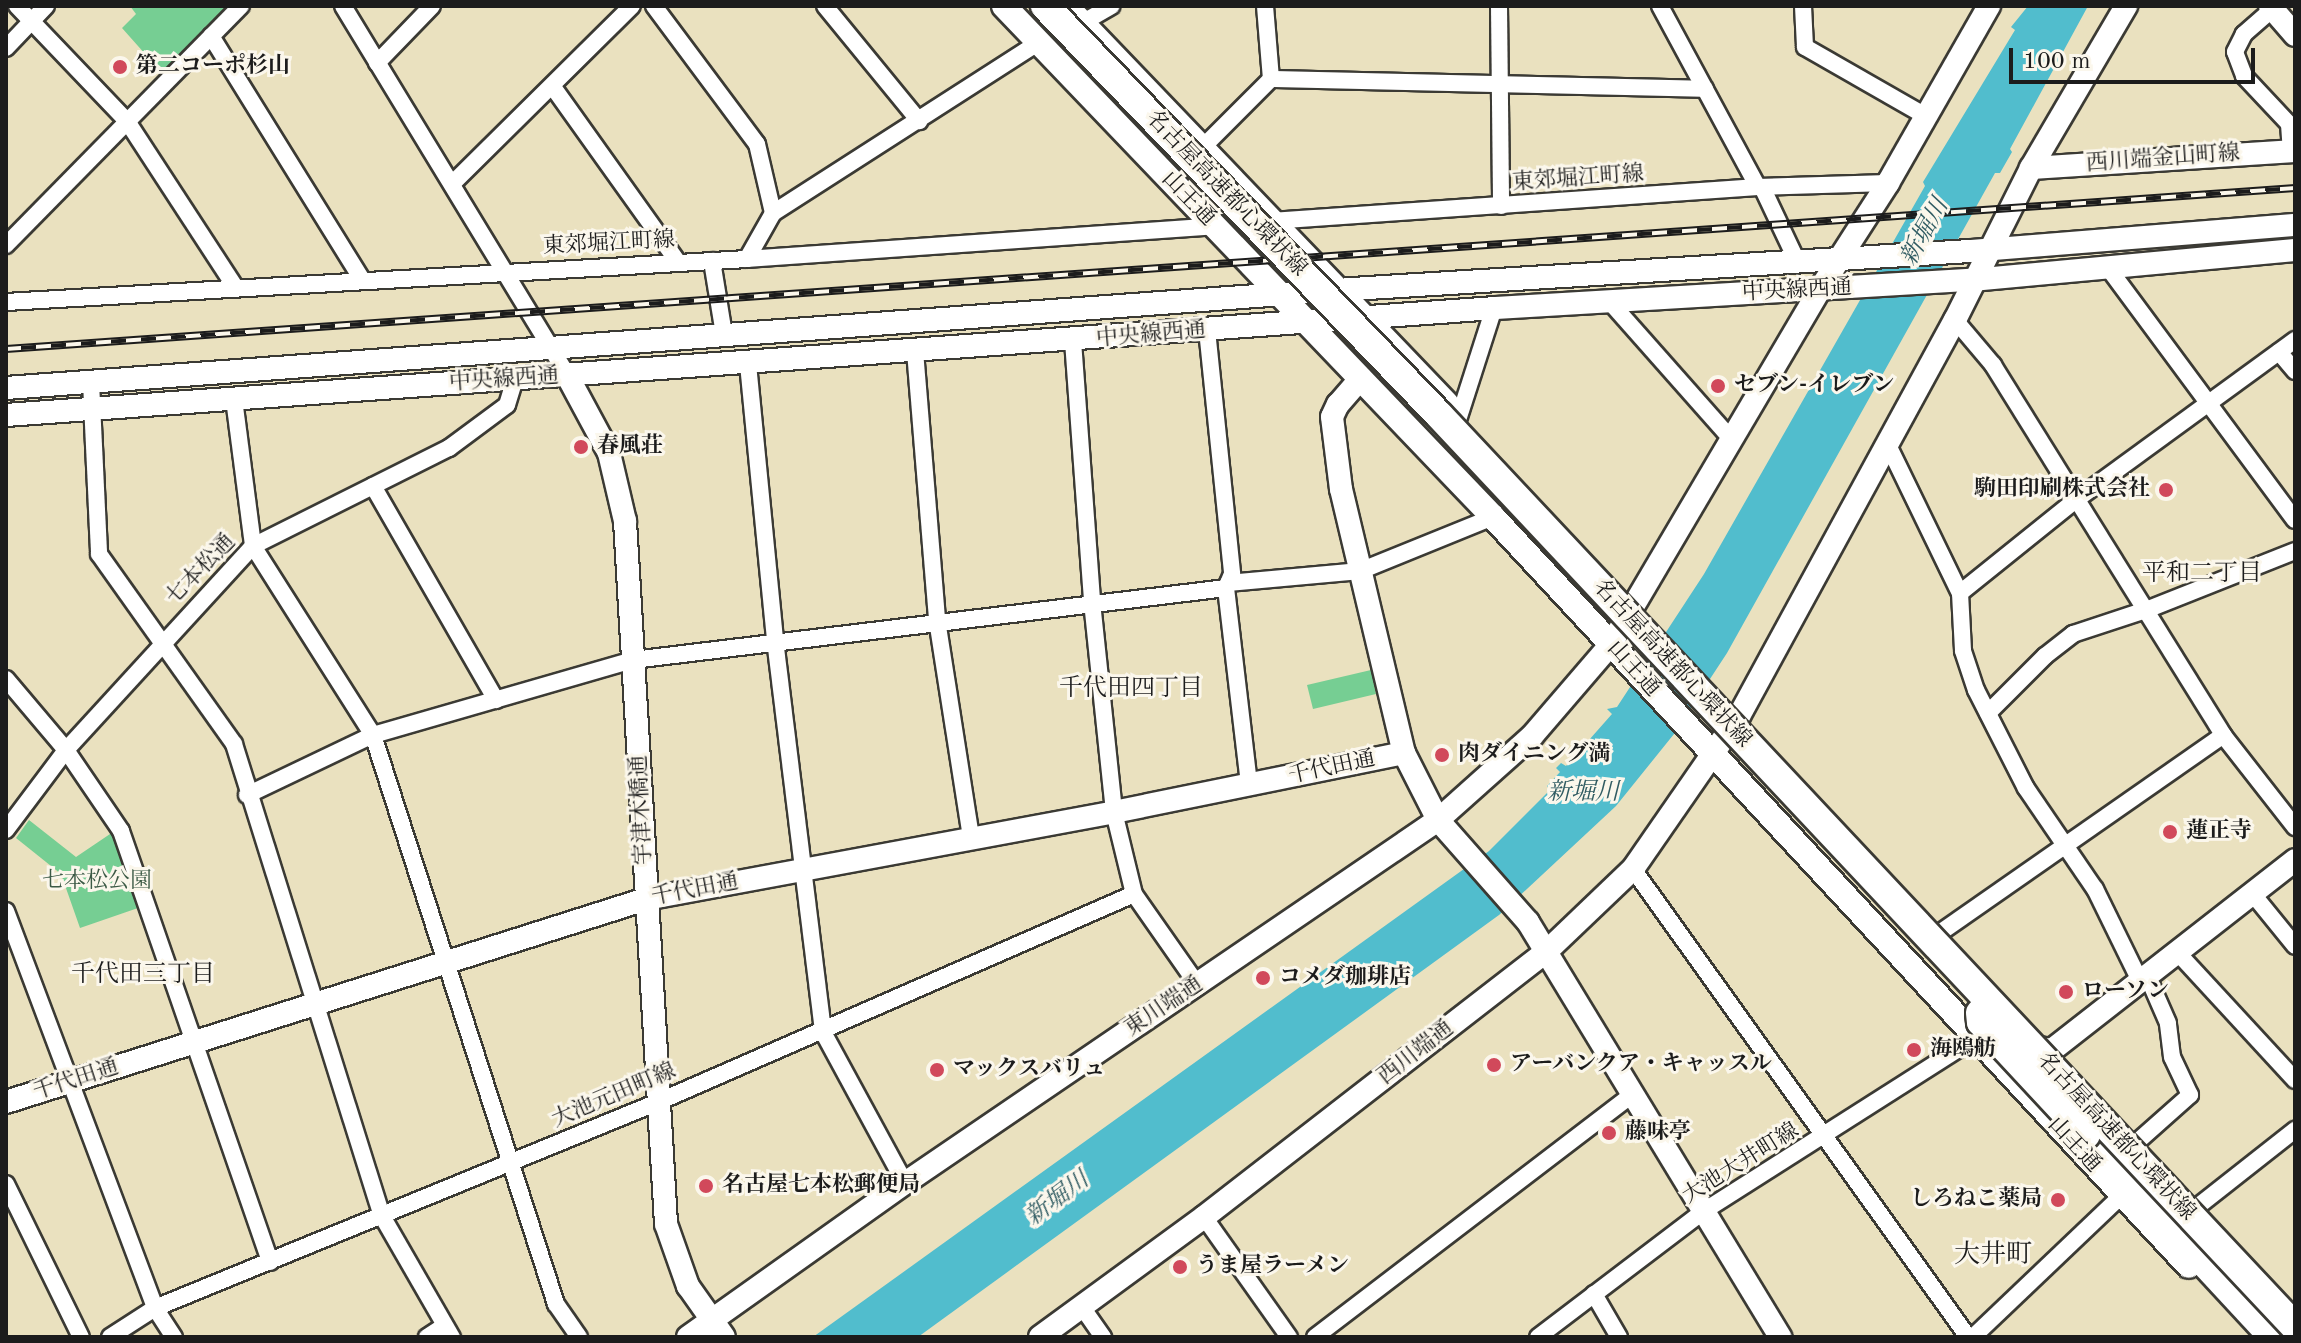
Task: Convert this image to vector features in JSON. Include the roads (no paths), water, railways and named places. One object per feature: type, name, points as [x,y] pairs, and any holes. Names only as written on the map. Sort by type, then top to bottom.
[{"type":"highway","name":"名古屋高速都心環状線","points":[[1066,10],[1439,415],[1976,988],[2295,1312]]},
{"type":"highway","points":[[1976,988],[1981,1022],[2273,1337]]},
{"type":"main road","name":"山王通","points":[[1004,6],[1493,517],[2121,1196],[2258,1337]]},
{"type":"main road","name":"山王通","points":[[1066,10],[1366,317],[2295,1312]]},
{"type":"street","points":[[17,6],[127,121],[236,288]]},
{"type":"street","points":[[6,48],[46,6]]},
{"type":"street","points":[[6,245],[241,6]]},
{"type":"street","points":[[343,6],[567,375]]},
{"type":"street","points":[[377,63],[432,6]]},
{"type":"street","points":[[452,184],[632,6]]},
{"type":"street","points":[[654,6],[757,144],[773,213]]},
{"type":"street","points":[[825,6],[919,121]]},
{"type":"street","points":[[1066,10],[1111,6]]},
{"type":"street","points":[[1265,6],[1271,79]]},
{"type":"street","points":[[1499,6],[1501,206]]},
{"type":"street","points":[[1660,6],[1760,187],[1797,261]]},
{"type":"street","points":[[1803,6],[1805,47],[1927,117]]},
{"type":"street","name":"東川端通","points":[[688,1337],[718,1329],[905,1183],[1438,820],[1532,736],[1611,644],[1820,289],[1888,183],[1989,6]]},
{"type":"street","name":"西川端通","points":[[1040,1337],[1204,1217],[1546,952],[1633,869],[1739,716],[1955,320],[1964,280],[1979,250],[2126,6]]},
{"type":"street","points":[[2293,151],[2289,124],[2244,76],[2235,52],[2244,34],[2273,7],[2295,35]]},
{"type":"street","points":[[211,36],[363,281]]},
{"type":"street","points":[[747,259],[773,213],[1038,43]]},
{"type":"street","points":[[1202,148],[1271,79],[1705,89]]},
{"type":"street","points":[[553,87],[677,261]]},
{"type":"street","name":"西川端金山町線","points":[[2031,168],[2293,151]]},
{"type":"street","name":"東郊堀江町線","points":[[1271,221],[1760,187],[1888,183]]},
{"type":"street","name":"中央線西通","points":[[6,388],[724,334],[1979,250],[2295,225]]},
{"type":"street","name":"東郊堀江町線","points":[[6,302],[747,259],[1214,226]]},
{"type":"street","name":"中央線西通","points":[[6,415],[1073,341],[1494,308],[1964,280],[2295,250]]},
{"type":"street","points":[[712,261],[724,334]]},
{"type":"street","points":[[2109,269],[2295,520]]},
{"type":"street","points":[[1610,302],[1731,439]]},
{"type":"street","points":[[1459,417],[1494,308]]},
{"type":"street","points":[[1955,320],[1993,365],[2223,735],[2295,827]]},
{"type":"street","points":[[1207,330],[1232,574],[1227,586],[1249,785]]},
{"type":"street","points":[[1960,593],[2077,499],[2295,340]]},
{"type":"street","points":[[1073,341],[1092,602],[1114,812],[1134,894],[1197,984]]},
{"type":"street","points":[[915,351],[937,620],[971,838]]},
{"type":"street","points":[[2279,352],[2295,371]]},
{"type":"street","points":[[748,364],[775,640],[823,1032],[905,1183]]},
{"type":"street","name":"宇津木橋通","points":[[567,375],[609,453],[620,490],[666,1224],[688,1286],[718,1329]]},
{"type":"street","points":[[1361,378],[1338,404],[1332,417],[1341,489],[1404,753],[1438,820],[1528,922],[1780,1337]]},
{"type":"street","name":"七本松通","points":[[6,830],[66,750],[253,546],[449,448],[507,405],[515,379]]},
{"type":"street","points":[[91,382],[99,554],[234,744],[247,795],[382,1216],[448,1332],[427,1337]]},
{"type":"street","points":[[234,399],[253,546],[373,735],[556,1304],[579,1337]]},
{"type":"street","points":[[1888,445],[1960,593],[1963,651],[1988,713],[2026,788],[2095,889],[2168,1023],[2172,1057],[2190,1095],[2137,1142]]},
{"type":"street","points":[[373,486],[496,700]]},
{"type":"street","points":[[247,795],[373,735],[633,660],[937,620],[1360,571],[1493,517]]},
{"type":"street","points":[[1988,713],[2045,656],[2073,634],[2146,610],[2295,551]]},
{"type":"street","points":[[6,679],[66,750],[121,831],[270,1262]]},
{"type":"street","points":[[1941,932],[2223,735]]},
{"type":"street","name":"千代田通","points":[[6,1102],[646,899],[1114,812],[1404,753]]},
{"type":"street","points":[[1976,1038],[2052,1050],[2295,860]]},
{"type":"street","points":[[1633,869],[1970,1337],[2121,1196]]},
{"type":"street","points":[[2252,893],[2295,946]]},
{"type":"street","name":"大池元田町線","points":[[110,1337],[155,1308],[658,1102],[1134,894]]},
{"type":"street","points":[[6,911],[155,1308],[174,1337]]},
{"type":"street","points":[[2177,952],[2295,1080]]},
{"type":"street","name":"大池大井町線","points":[[1538,1337],[1704,1211],[1976,1038]]},
{"type":"street","points":[[1315,1337],[1633,1094]]},
{"type":"street","points":[[2197,1207],[2295,1130]]},
{"type":"street","points":[[6,1184],[81,1337]]},
{"type":"street","points":[[1204,1217],[1289,1337]]},
{"type":"street","points":[[1594,1294],[1619,1337]]},
{"type":"street","points":[[1082,1307],[1103,1337]]},
{"type":"water","name":"新堀川","points":[[2028,6],[2088,6],[2010,149],[2012,152],[2000,173],[1995,173],[1727,653],[1674,734],[1616,806],[1499,915],[918,1337],[813,1337],[1489,851],[1550,790],[1547,786],[1560,772],[1556,768],[1561,763],[1566,766],[1612,714],[1607,709],[1617,707],[1704,574],[1925,186],[1923,182],[2015,30],[2011,27]]},
{"type":"railway","points":[[6,349],[2295,188]]},
{"type":"place","name":"第二コーポ杉山","points":[[120,67]]},
{"type":"place","name":"セブン-イレブン","points":[[1718,386]]},
{"type":"place","name":"春風荘","points":[[581,447]]},
{"type":"place","name":"駒田印刷株式会社","points":[[2166,490]]},
{"type":"place","name":"肉ダイニング満","points":[[1442,755]]},
{"type":"place","name":"蓮正寺","points":[[2170,832]]},
{"type":"place","name":"コメダ珈琲店","points":[[1263,978]]},
{"type":"place","name":"ローソン","points":[[2066,992]]},
{"type":"place","name":"海鴎舫","points":[[1914,1050]]},
{"type":"place","name":"アーバンクア・キャッスル","points":[[1494,1065]]},
{"type":"place","name":"マックスバリュ","points":[[937,1070]]},
{"type":"place","name":"藤味亭","points":[[1609,1133]]},
{"type":"place","name":"名古屋七本松郵便局","points":[[706,1186]]},
{"type":"place","name":"しろねこ薬局","points":[[2058,1200]]},
{"type":"place","name":"うま屋ラーメン","points":[[1180,1267]]},
{"type":"district","name":"平和二丁目","points":[[2202,575]]},
{"type":"district","name":"千代田四丁目","points":[[1131,690]]},
{"type":"district","name":"千代田三丁目","points":[[143,976]]},
{"type":"district","name":"大井町","points":[[1993,1256]]},
{"type":"park label","name":"七本松公園","points":[[97,882]]}]
